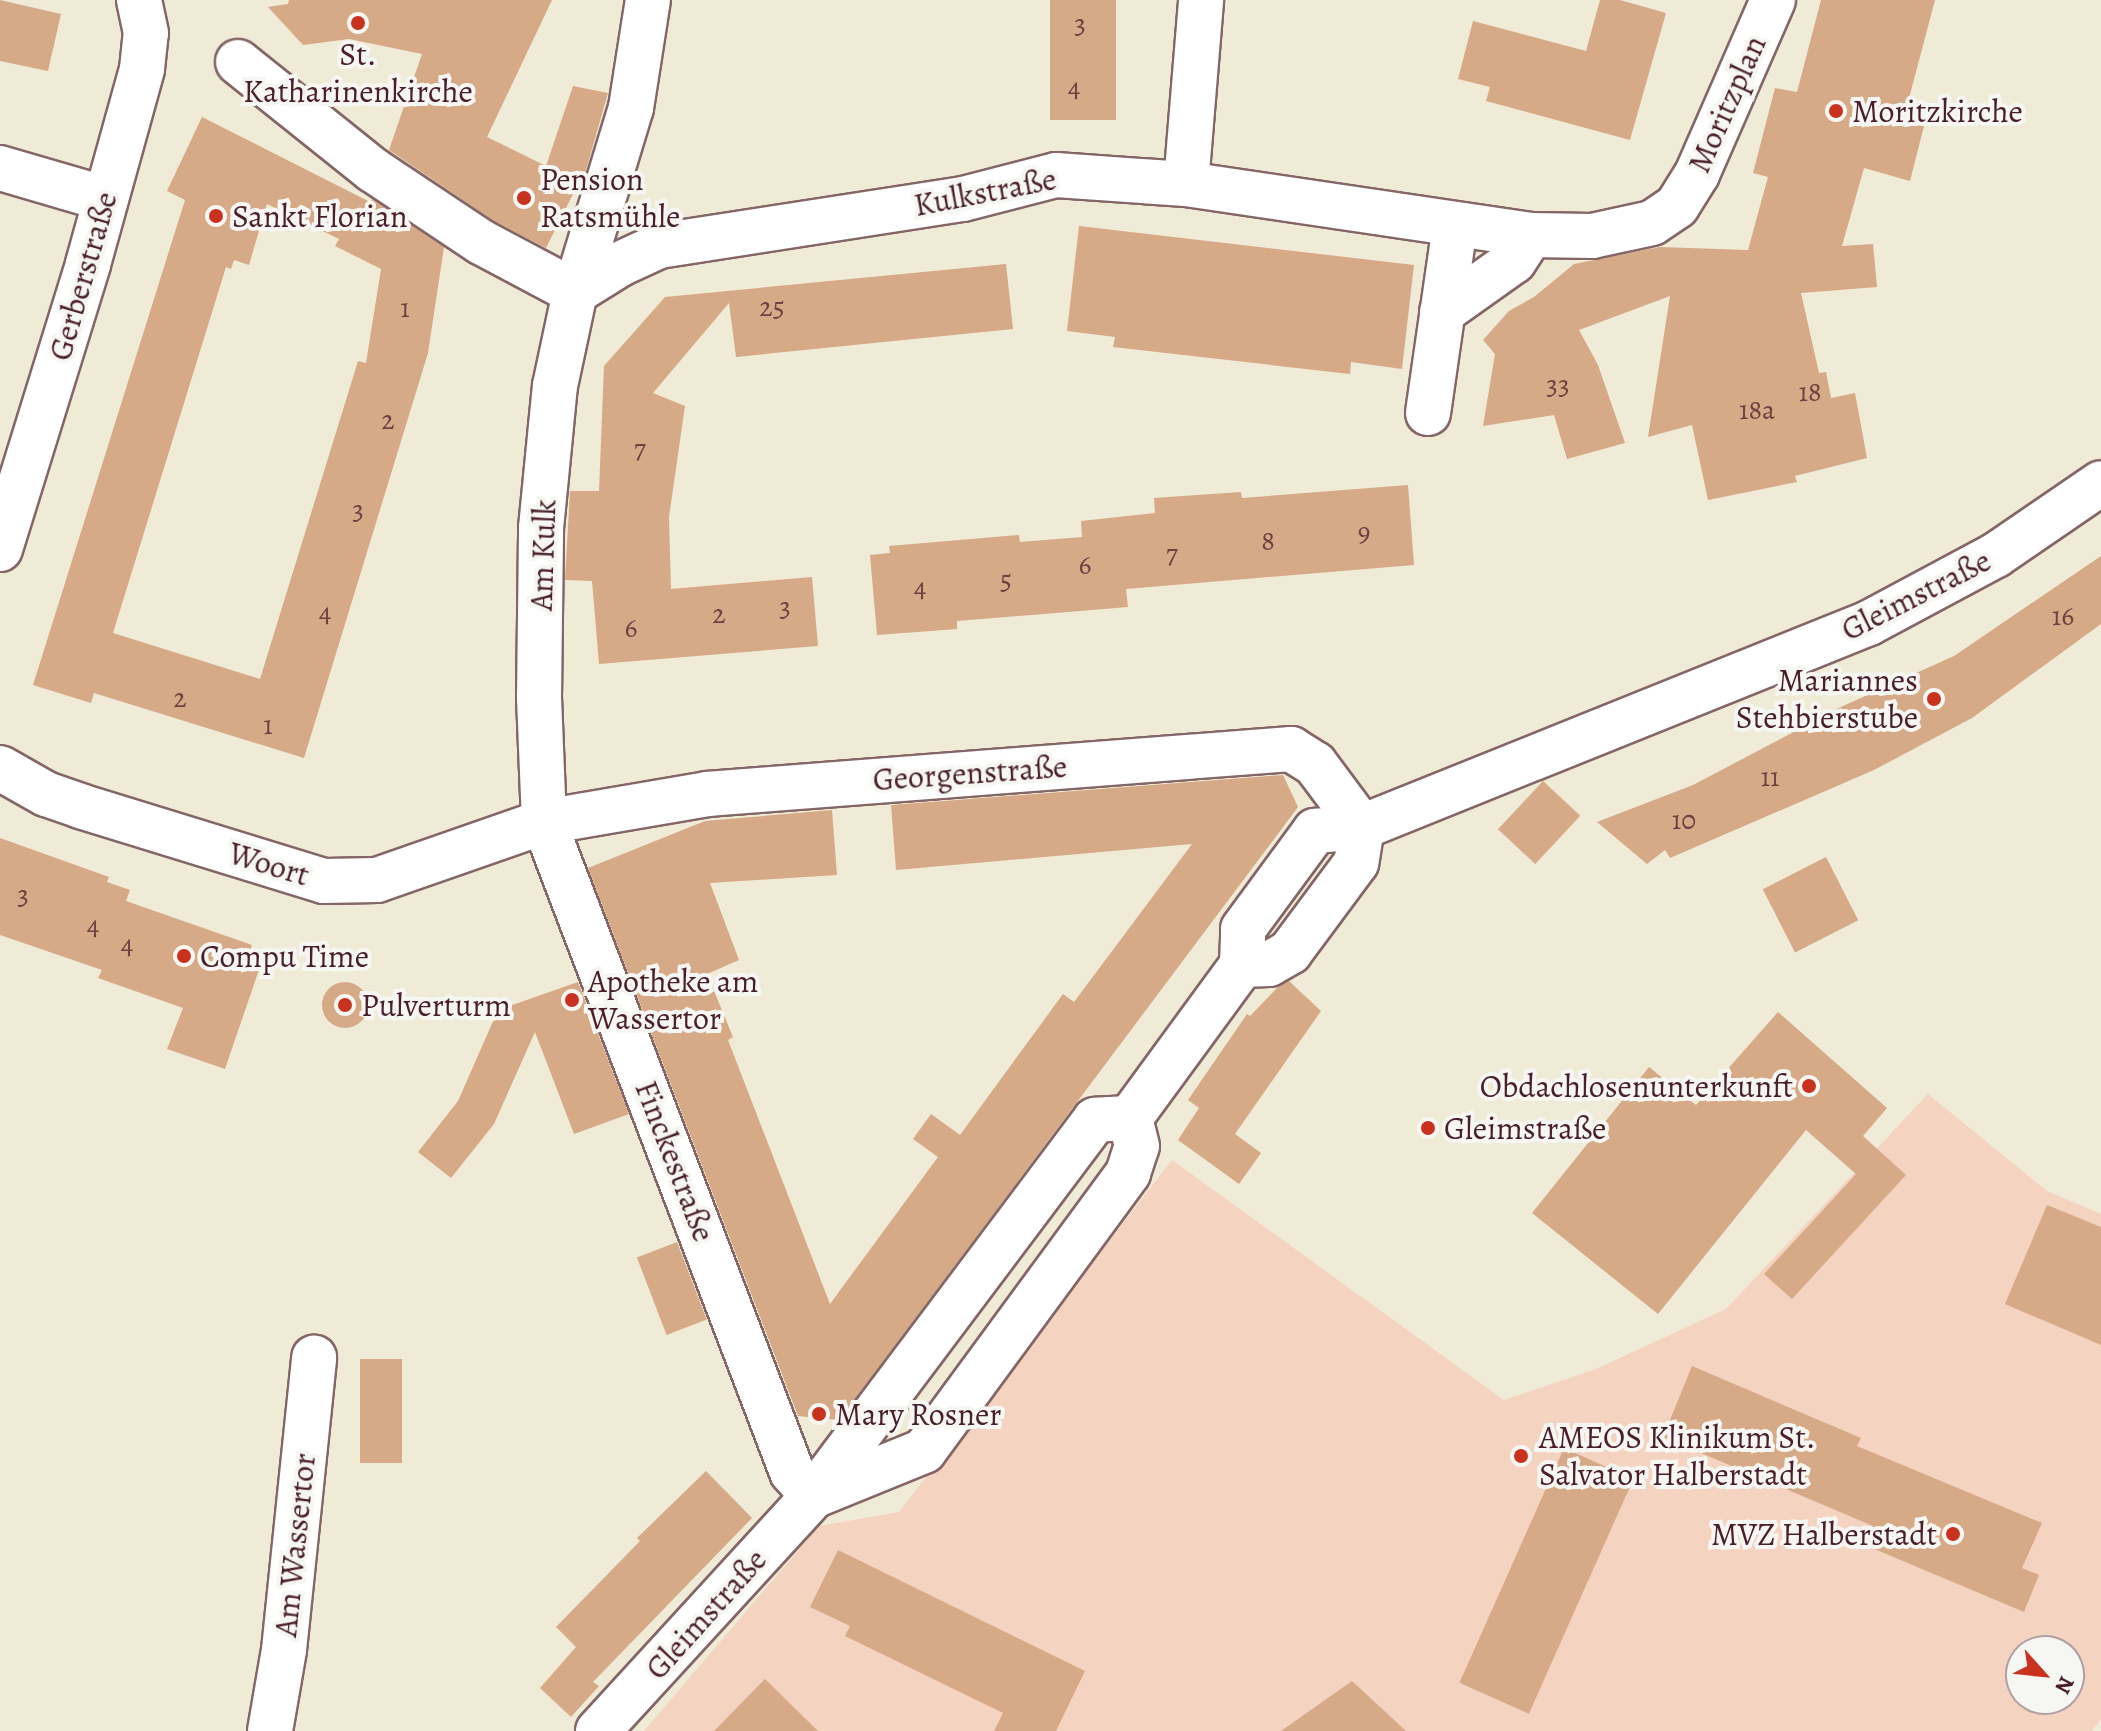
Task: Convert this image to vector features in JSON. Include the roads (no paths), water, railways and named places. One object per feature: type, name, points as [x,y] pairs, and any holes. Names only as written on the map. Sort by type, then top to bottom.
[{"type":"street","name":"Gerberstraße","points":[[0,549],[142,69],[145,26],[139,0]]},
{"type":"street","name":"Am Kulk","points":[[544,822],[539,698],[541,528],[555,386],[575,292],[631,108],[648,0]]},
{"type":"street","points":[[1186,184],[1201,0]]},
{"type":"street","name":"Moritzplan","points":[[1677,206],[1718,133],[1773,0]]},
{"type":"street","points":[[238,62],[373,170],[481,242],[575,292]]},
{"type":"street","points":[[0,168],[106,199]]},
{"type":"street","name":"Kulkstraße","points":[[575,292],[620,264],[659,246],[704,236],[963,199],[1056,175],[1186,184],[1531,235],[1592,236],[1652,223],[1677,206]]},
{"type":"street","points":[[1428,413],[1455,225]]},
{"type":"street","points":[[1442,312],[1514,261],[1531,235]]},
{"type":"street","name":"Gleimstraße","points":[[1362,827],[1869,623],[1996,555],[2101,483]]},
{"type":"street","name":"Georgenstraße","points":[[544,822],[707,794],[1291,749],[1315,764],[1362,827]]},
{"type":"street","name":"Woort","points":[[0,768],[46,794],[80,806],[324,881],[377,880],[544,822]]},
{"type":"street","name":"Finckestraße","points":[[544,822],[792,1472],[813,1496]]},
{"type":"street","points":[[1130,1118],[1242,965],[1269,964],[1290,952],[1356,863],[1362,827]]},
{"type":"street","name":"Gleimstraße","points":[[598,1731],[813,1496],[1095,1120],[1130,1118],[1137,1146],[1128,1173],[924,1451],[813,1496]]},
{"type":"street","name":"Am Wassertor","points":[[270,1731],[284,1650],[314,1358]]},
{"type":"place","name":"St. Katharinenkirche","points":[[358,23]]},
{"type":"place","name":"Moritzkirche","points":[[1836,111]]},
{"type":"place","name":"Pension Ratsmühle","points":[[524,198]]},
{"type":"place","name":"Sankt Florian","points":[[216,216]]},
{"type":"place","name":"Mariannes Stehbierstube","points":[[1934,699]]},
{"type":"place","name":"Compu Time","points":[[184,956]]},
{"type":"place","name":"Apotheke am Wassertor","points":[[572,1000]]},
{"type":"place","name":"Pulverturm","points":[[345,1005]]},
{"type":"place","name":"Obdachlosenunterkunft","points":[[1809,1086]]},
{"type":"place","name":"Gleimstraße","points":[[1428,1128]]},
{"type":"place","name":"Mary Rosner","points":[[819,1414]]},
{"type":"place","name":"AMEOS Klinikum St. Salvator Halberstadt","points":[[1521,1456]]},
{"type":"place","name":"MVZ Halberstadt","points":[[1953,1534]]}]
